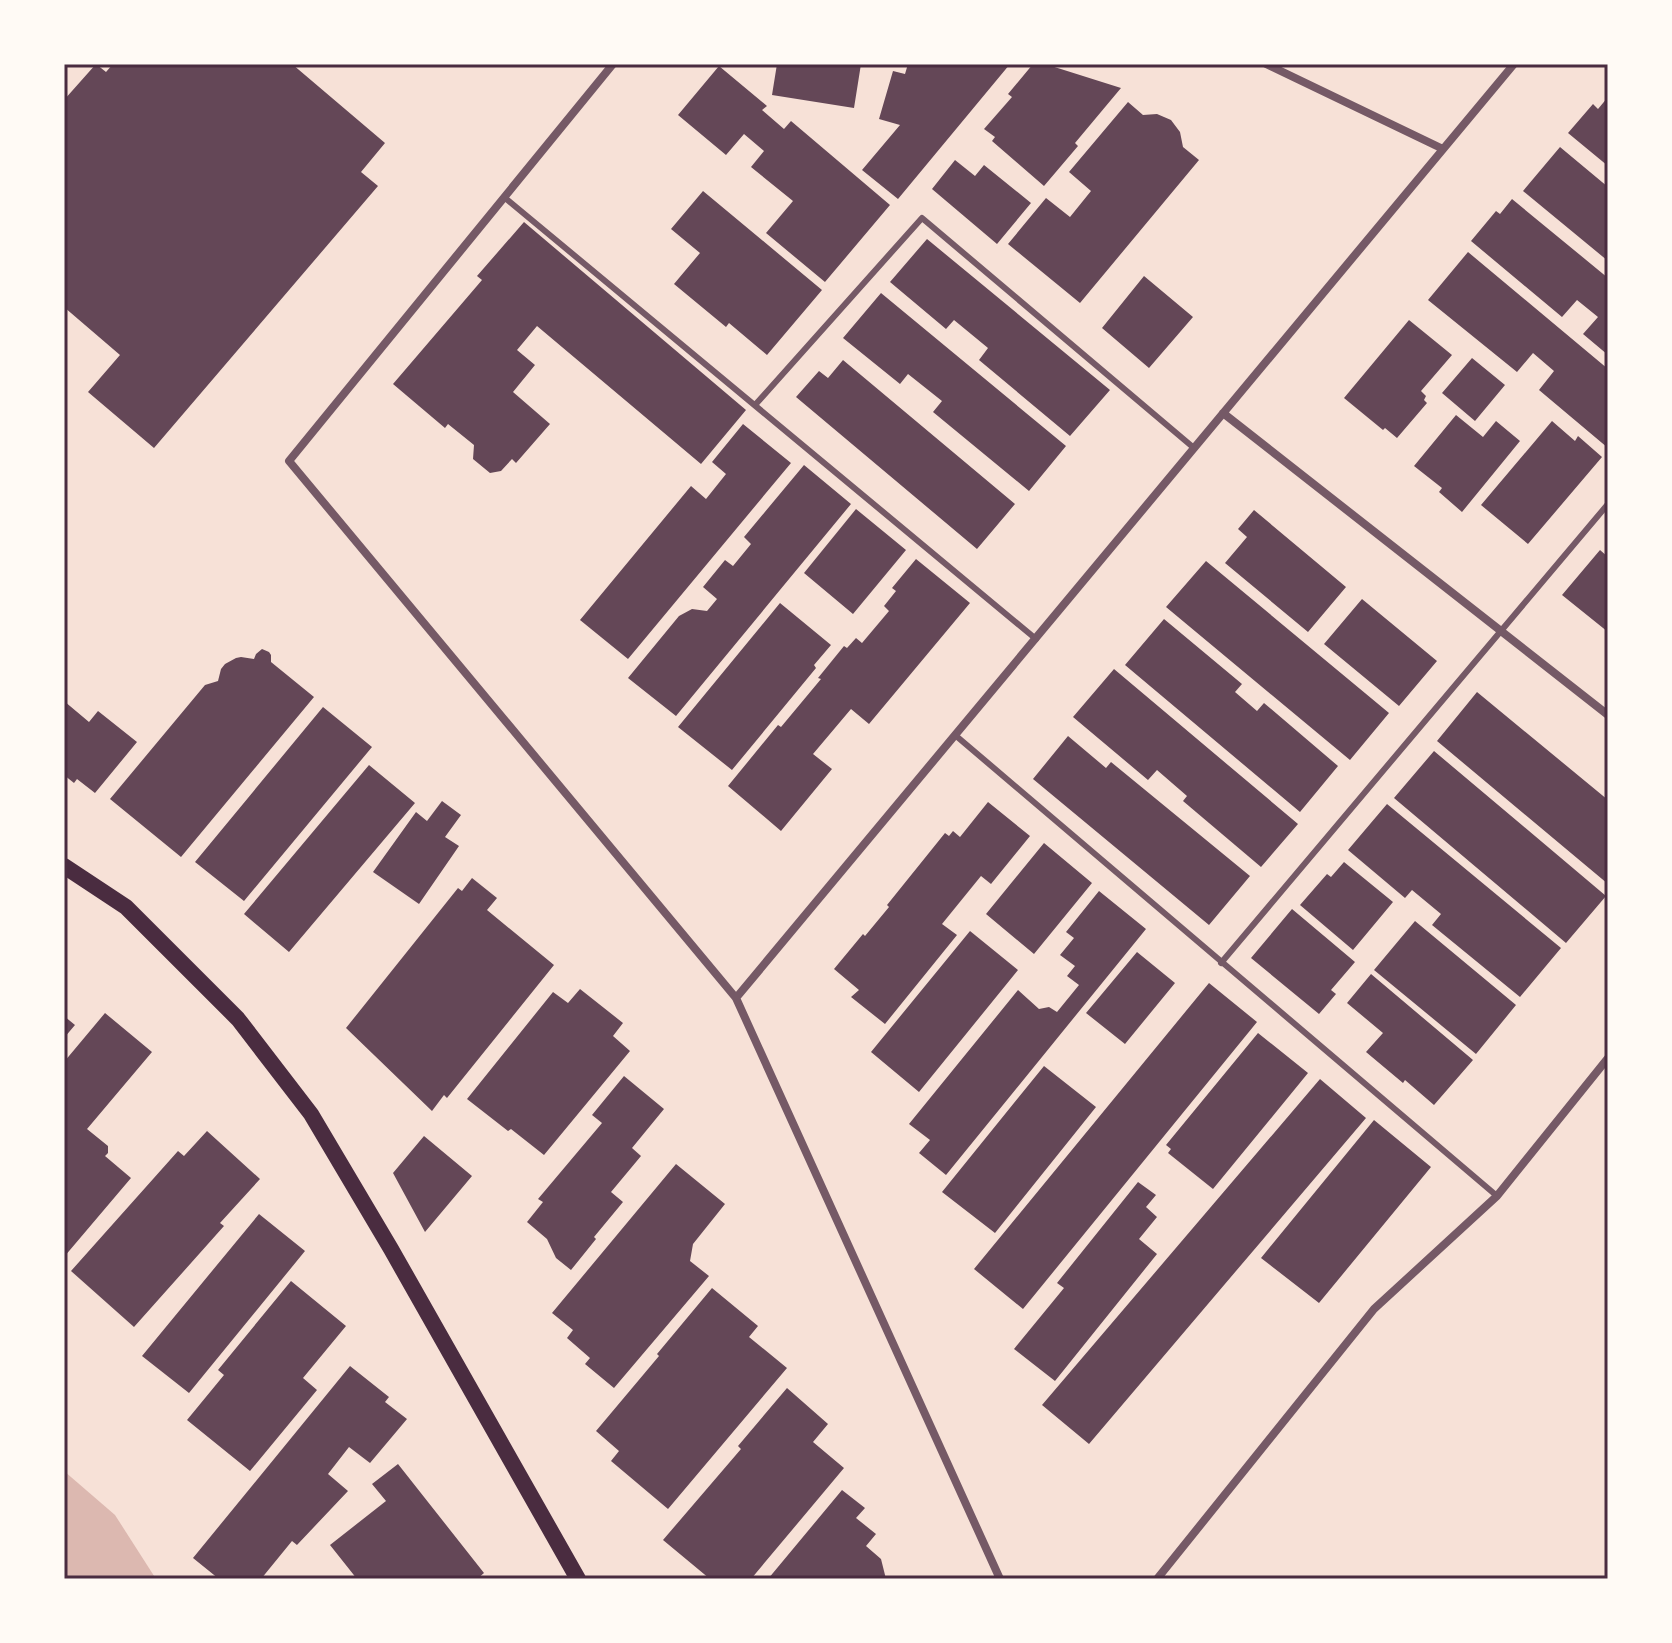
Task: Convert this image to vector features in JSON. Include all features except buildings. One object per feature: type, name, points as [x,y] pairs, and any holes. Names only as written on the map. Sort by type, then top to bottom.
[{"type":"main road","points":[[64,866],[126,907],[238,1019],[311,1114],[578,1579]]},
{"type":"street","points":[[613,64],[289,461],[736,998],[1000,1579]]},
{"type":"street","points":[[1266,64],[1443,149]]},
{"type":"street","points":[[736,998],[1514,64]]},
{"type":"street","points":[[1223,413],[1608,715]]},
{"type":"street","points":[[1157,1579],[1374,1309],[1497,1196],[1608,1058]]},
{"type":"lane","points":[[504,197],[1036,639]]},
{"type":"lane","points":[[755,405],[922,218],[1194,448]]},
{"type":"lane","points":[[1221,963],[1608,504]]},
{"type":"lane","points":[[955,735],[1497,1196]]},
{"type":"shaded area","points":[[64,1471],[115,1515],[156,1579],[64,1579]]}]
